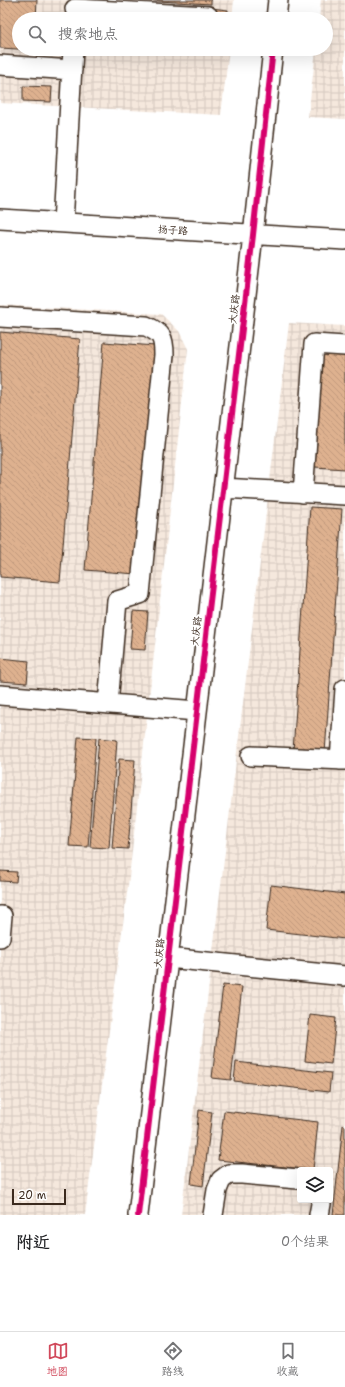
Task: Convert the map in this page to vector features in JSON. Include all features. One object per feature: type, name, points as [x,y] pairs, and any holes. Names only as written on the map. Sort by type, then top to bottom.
[{"type":"street","points":[[277,12],[278,0]]},
{"type":"street","points":[[75,9],[132,12]]},
{"type":"street","points":[[63,223],[73,56]]},
{"type":"street","name":"大庆路","points":[[138,1215],[253,234],[272,56]]},
{"type":"street","points":[[0,65],[72,70]]},
{"type":"street","name":"扬子路","points":[[0,219],[345,240]]},
{"type":"street","points":[[0,317],[146,326],[158,331],[164,342],[164,355],[140,594],[117,602],[108,704]]},
{"type":"street","points":[[303,493],[314,344],[345,346]]},
{"type":"street","points":[[223,488],[345,495]]},
{"type":"street","points":[[250,756],[343,760],[345,689]]},
{"type":"street","points":[[0,696],[197,711]]},
{"type":"street","points":[[0,916],[2,916],[0,937]]},
{"type":"street","points":[[168,958],[345,976]]},
{"type":"street","points":[[213,1215],[217,1190],[221,1180],[229,1174],[297,1179]]},
{"type":"shaded area","points":[[0,0],[234,0],[233,12],[12,12],[12,56],[228,56],[221,115],[0,103]]},
{"type":"shaded area","points":[[321,0],[345,0],[345,119],[308,117],[315,56],[333,56],[333,12],[320,12]]},
{"type":"shaded area","points":[[0,305],[161,314],[179,331],[188,349],[129,878],[85,1215],[0,1215]]},
{"type":"shaded area","points":[[289,323],[345,326],[345,1215],[181,1215]]},
{"type":"building","points":[[0,0],[37,0],[36,12],[12,12],[12,49],[0,48]]},
{"type":"building","points":[[141,0],[211,0],[211,4]]},
{"type":"building","points":[[211,8],[228,10],[228,12],[211,12]]},
{"type":"building","points":[[23,86],[52,87],[51,102],[23,101]]},
{"type":"building","points":[[0,332],[80,339],[60,582],[0,577]]},
{"type":"building","points":[[104,342],[155,346],[136,574],[85,570]]},
{"type":"building","points":[[323,352],[345,353],[345,469],[315,467]]},
{"type":"building","points":[[310,507],[342,509],[325,753],[293,751]]},
{"type":"building","points":[[133,611],[148,612],[145,650],[130,649]]},
{"type":"building","points":[[0,658],[29,661],[27,683],[0,681]]},
{"type":"building","points":[[78,737],[96,738],[88,847],[69,846]]},
{"type":"building","points":[[99,738],[117,740],[109,848],[90,847]]},
{"type":"building","points":[[119,759],[135,760],[128,849],[112,848]]},
{"type":"building","points":[[0,871],[17,872],[16,882],[0,881]]},
{"type":"building","points":[[271,885],[345,894],[345,939],[266,930]]},
{"type":"building","points":[[223,985],[242,987],[231,1080],[212,1078]]},
{"type":"building","points":[[310,1015],[336,1018],[331,1064],[305,1061]]},
{"type":"building","points":[[236,1062],[331,1073],[329,1092],[234,1081]]},
{"type":"building","points":[[199,1110],[212,1112],[203,1186],[191,1184]]},
{"type":"building","points":[[224,1111],[318,1122],[313,1167],[297,1167],[297,1168],[218,1160]]},
{"type":"building","points":[[343,1125],[345,1126],[345,1215],[333,1215]]},
{"type":"cycle path","points":[[138,1215],[253,235],[272,56]]}]
